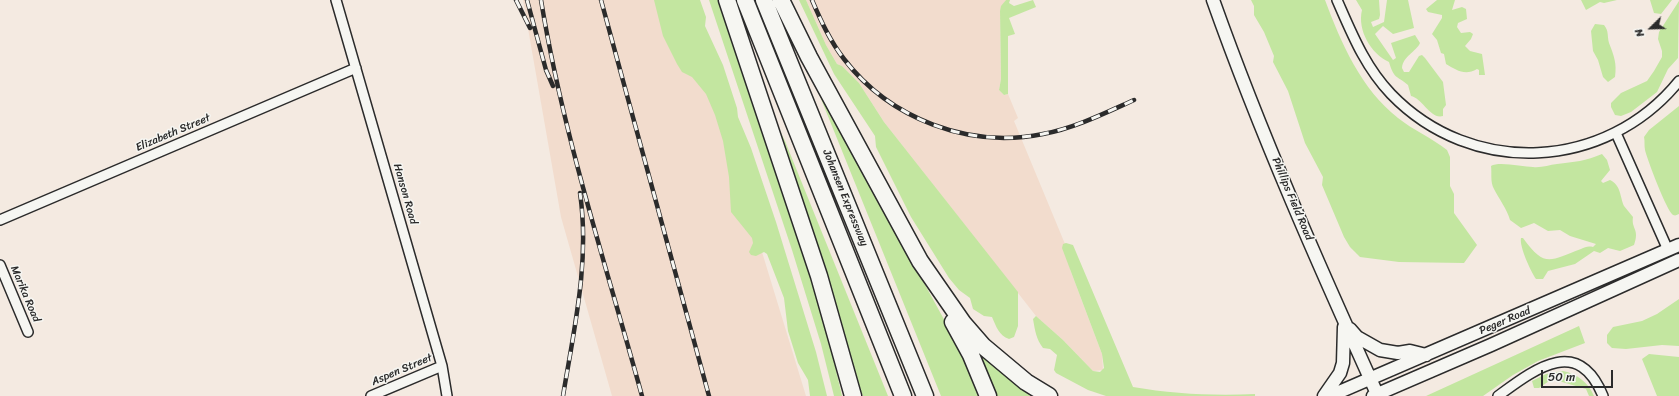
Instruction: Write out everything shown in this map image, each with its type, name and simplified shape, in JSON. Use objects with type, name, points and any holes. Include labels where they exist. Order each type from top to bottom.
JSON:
[{"type":"highway","points":[[727,0],[819,276],[853,396]]},
{"type":"highway","name":"Johansen Expressway","points":[[745,0],[903,396]]},
{"type":"highway","name":"Johansen Expressway","points":[[764,0],[925,396]]},
{"type":"highway","points":[[781,0],[808,57],[971,355],[988,396]]},
{"type":"highway","points":[[920,261],[963,323],[983,346],[1013,372],[1049,396]]},
{"type":"main road","name":"Phillips Field Road","points":[[1213,0],[1256,112],[1344,322],[1371,379],[1376,395]]},
{"type":"main road","name":"Peger Road","points":[[1330,396],[1679,245]]},
{"type":"main road","name":"Peger Road","points":[[1376,395],[1498,342],[1679,260]]},
{"type":"main road","points":[[1344,322],[1357,337],[1380,350],[1398,354],[1410,351],[1426,355]]},
{"type":"main road","points":[[1324,396],[1340,373],[1344,363],[1344,322]]},
{"type":"street","name":"Hanson Road","points":[[336,0],[442,366],[448,396]]},
{"type":"street","points":[[1337,0],[1362,55],[1380,82],[1410,112],[1448,135],[1487,149],[1524,154],[1569,150],[1586,146],[1616,133],[1650,111],[1679,81]]},
{"type":"street","name":"Elizabeth Street","points":[[0,220],[356,68]]},
{"type":"street","points":[[1616,133],[1668,250]]},
{"type":"street","name":"Marika Road","points":[[0,265],[28,332]]},
{"type":"street","points":[[1498,396],[1520,378],[1542,366],[1558,361],[1573,363],[1590,373],[1603,396]]},
{"type":"street","name":"Aspen Street","points":[[371,396],[442,366]]},
{"type":"shaded area","points":[[523,0],[685,0],[806,396],[612,396],[561,217]]},
{"type":"shaded area","points":[[806,0],[1006,0],[1000,11],[1001,79],[999,90],[1004,95],[1008,94],[1018,118],[1014,121],[1065,244],[1063,244],[1071,272],[1102,354],[1103,370],[1093,371],[1063,340],[1036,316],[884,122],[859,83],[842,66],[837,64],[826,45]]},
{"type":"green space","points":[[654,0],[700,0],[706,17],[705,26],[723,65],[737,108],[738,117],[751,148],[776,222],[816,352],[827,396],[810,396],[808,380],[798,363],[788,331],[784,298],[767,254],[764,252],[756,256],[751,255],[749,252],[753,243],[752,238],[731,212],[729,177],[723,141],[715,115],[706,94],[692,77],[682,72],[677,64],[663,36]]},
{"type":"green space","points":[[709,0],[719,0],[799,241],[827,332],[842,396],[834,396],[821,344],[792,250]]},
{"type":"green space","points":[[799,0],[806,0],[826,45],[837,64],[842,66],[859,83],[884,122],[1018,292],[1018,326],[1014,337],[1009,339],[1003,336],[998,330],[992,317],[984,316],[973,309],[970,298],[959,290],[949,278],[911,217],[876,147],[875,136],[834,74]]},
{"type":"green space","points":[[1006,0],[1010,0],[1009,3],[1014,6],[1033,0],[1036,7],[1009,18],[1015,34],[1008,36],[1008,94],[1004,95],[999,90],[1001,79],[1000,11],[1001,6]]},
{"type":"green space","points":[[1251,0],[1325,0],[1345,49],[1373,93],[1398,118],[1447,150],[1450,157],[1450,186],[1454,194],[1454,213],[1477,245],[1464,263],[1399,262],[1360,257],[1350,247],[1344,237],[1322,185],[1323,177],[1305,143],[1288,91],[1273,62],[1274,56],[1264,32],[1254,15],[1254,6]]},
{"type":"green space","points":[[1356,0],[1379,0],[1380,15],[1379,19],[1371,22],[1373,27],[1384,22],[1387,0],[1408,0],[1414,28],[1393,34],[1383,26],[1375,34],[1393,60],[1396,58],[1391,43],[1415,35],[1420,43],[1407,57],[1402,68],[1404,72],[1409,72],[1419,56],[1422,55],[1425,58],[1443,82],[1446,105],[1443,109],[1443,116],[1434,115],[1419,101],[1411,96],[1408,85],[1396,76],[1392,71],[1389,62],[1376,53],[1371,47],[1362,25],[1362,10]]},
{"type":"green space","points":[[1437,0],[1455,0],[1452,10],[1462,7],[1466,9],[1467,19],[1458,23],[1457,27],[1461,33],[1470,32],[1473,34],[1465,46],[1470,51],[1482,54],[1485,75],[1479,75],[1479,70],[1477,69],[1465,72],[1457,70],[1446,64],[1444,54],[1441,53],[1437,40],[1432,34],[1442,18],[1442,15],[1428,12],[1426,9]]},
{"type":"green space","points":[[1581,0],[1617,0],[1604,3],[1600,2],[1586,10]]},
{"type":"green space","points":[[1650,0],[1672,0],[1661,14],[1654,13]]},
{"type":"green space","points":[[1679,1],[1678,58],[1668,69],[1657,92],[1631,112],[1621,116],[1615,115],[1611,107],[1611,103],[1621,93],[1647,81],[1662,57],[1662,51],[1658,39],[1659,32]]},
{"type":"green space","points":[[1595,24],[1604,25],[1606,27],[1609,43],[1615,60],[1615,77],[1608,82],[1603,77],[1598,60],[1593,51],[1591,31]]},
{"type":"green space","points":[[761,83],[772,109],[770,111],[785,141],[888,396],[863,396],[849,361]]},
{"type":"green space","points":[[815,84],[952,334],[980,396],[941,396]]},
{"type":"green space","points":[[1679,106],[1679,214],[1673,215],[1666,205],[1653,174],[1645,150],[1644,137],[1649,130]]},
{"type":"green space","points":[[1602,154],[1607,160],[1610,170],[1601,181],[1603,183],[1610,180],[1614,182],[1618,188],[1624,206],[1633,217],[1633,224],[1636,232],[1636,240],[1634,245],[1620,251],[1608,248],[1600,253],[1594,251],[1575,264],[1548,271],[1543,279],[1536,279],[1524,253],[1521,238],[1523,238],[1530,248],[1537,254],[1548,259],[1562,257],[1585,247],[1593,247],[1596,244],[1570,236],[1560,230],[1548,231],[1534,223],[1521,228],[1510,220],[1493,186],[1491,166],[1505,164],[1539,167],[1580,161]]},
{"type":"green space","points":[[1066,243],[1073,245],[1133,387],[1178,393],[1209,395],[1255,394],[1255,396],[1106,396],[1088,390],[1056,373],[1054,370],[1057,355],[1050,349],[1043,348],[1039,341],[1033,319],[1036,316],[1063,340],[1093,371],[1100,372],[1104,368],[1102,354],[1062,248],[1063,244]]},
{"type":"green space","points":[[1679,299],[1679,346],[1662,345],[1626,349],[1612,348],[1607,343],[1607,335],[1613,327],[1642,321],[1657,314]]},
{"type":"green space","points":[[1579,326],[1585,343],[1538,361],[1513,375],[1483,396],[1426,396]]},
{"type":"green space","points":[[969,339],[1037,396],[993,396]]},
{"type":"green space","points":[[1649,354],[1679,357],[1679,396],[1657,396],[1642,359]]},
{"type":"green space","points":[[1563,371],[1582,379],[1592,391],[1594,396],[1589,396],[1586,389],[1552,379],[1539,388],[1534,388],[1532,381],[1546,374]]},
{"type":"railway","points":[[516,0],[530,28]]},
{"type":"railway","points":[[527,0],[546,70],[553,86]]},
{"type":"railway","points":[[541,0],[550,50],[573,150],[642,396]]},
{"type":"railway","points":[[601,0],[709,396]]},
{"type":"railway","points":[[812,0],[834,45],[844,59],[863,80],[884,98],[908,113],[933,125],[960,133],[987,137],[1015,138],[1043,134],[1067,128],[1090,120],[1134,100]]},
{"type":"railway","points":[[563,396],[576,320],[582,269],[583,218],[580,193]]}]
